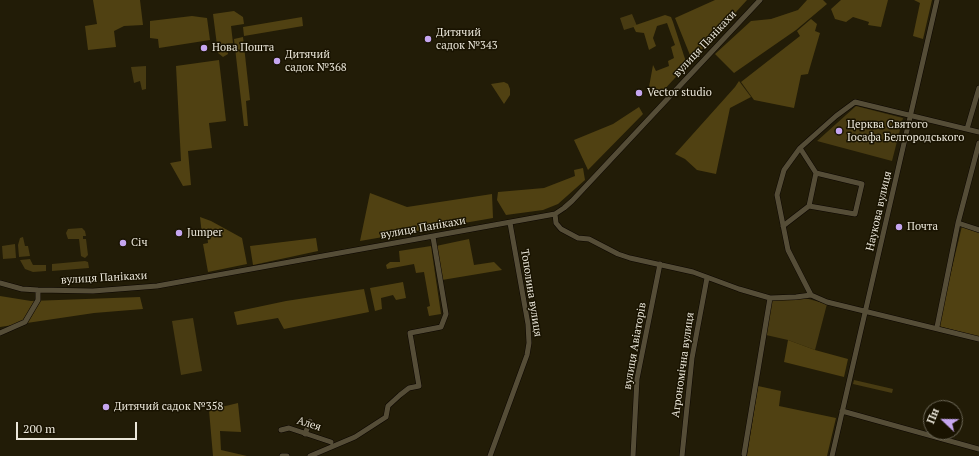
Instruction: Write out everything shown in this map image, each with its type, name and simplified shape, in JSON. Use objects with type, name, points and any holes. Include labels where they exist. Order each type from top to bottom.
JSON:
[{"type":"street","name":"вулиця Панікахи","points":[[0,283],[22,289],[38,290],[98,290],[157,286],[555,214],[572,201],[760,0]]},
{"type":"street","name":"Наукова вулиця","points":[[832,456],[937,0]]},
{"type":"street","points":[[967,129],[979,88]]},
{"type":"street","points":[[811,295],[788,250],[777,195],[784,170],[800,148],[836,116],[855,102],[979,132]]},
{"type":"street","points":[[937,327],[958,223],[979,144]]},
{"type":"street","points":[[783,226],[809,206],[816,173],[800,148]]},
{"type":"street","name":"Наукова вулиця","points":[[809,206],[855,214],[862,184],[816,173]]},
{"type":"street","points":[[555,214],[558,226],[576,237],[589,239],[618,254],[653,264],[660,264],[693,272],[707,278],[770,298],[811,295],[827,302],[866,310],[937,327],[949,332],[979,338]]},
{"type":"street","name":"Тополина вулиця","points":[[490,456],[527,355],[529,343],[527,318],[510,222]]},
{"type":"street","points":[[958,223],[979,230]]},
{"type":"street","points":[[310,456],[361,433],[386,417],[388,406],[409,388],[419,386],[410,333],[441,327],[446,314],[433,237]]},
{"type":"street","name":"вулиця Авіаторів","points":[[634,456],[637,379],[660,264]]},
{"type":"street","name":"Агрономічна вулиця","points":[[682,456],[692,358],[707,278]]},
{"type":"street","points":[[0,333],[25,322],[38,300],[38,290]]},
{"type":"street","points":[[744,454],[770,298]]},
{"type":"street","points":[[842,412],[979,449]]},
{"type":"street","points":[[306,434],[310,421]]},
{"type":"street","name":"Алея","points":[[281,430],[289,428],[331,442]]},
{"type":"street","points":[[282,456],[287,456]]},
{"type":"shaded area","points":[[93,0],[140,0],[143,25],[124,26],[114,31],[116,47],[88,50],[85,26],[97,24]]},
{"type":"shaded area","points":[[715,0],[747,0],[692,60],[675,18]]},
{"type":"shaded area","points":[[807,0],[823,0],[827,4],[796,30],[734,73],[715,54],[751,21],[771,19],[798,10]]},
{"type":"shaded area","points":[[841,0],[888,0],[881,27],[868,25],[869,22],[853,17],[846,22],[835,19],[831,9]]},
{"type":"shaded area","points":[[914,0],[932,0],[923,39],[913,36],[920,3]]},
{"type":"shaded area","points":[[234,11],[243,17],[244,24],[231,26],[233,43],[226,44],[228,54],[223,57],[218,53],[213,14]]},
{"type":"shaded area","points":[[632,14],[637,26],[624,30],[620,18]]},
{"type":"shaded area","points":[[665,15],[671,17],[687,65],[661,93],[657,94],[649,87],[653,65],[656,71],[669,66],[668,61],[674,58],[671,47],[675,45],[667,23],[657,26],[653,38],[656,46],[649,50],[644,33],[636,32],[633,26]]},
{"type":"shaded area","points":[[192,16],[207,18],[210,40],[159,48],[158,39],[150,38],[150,21]]},
{"type":"shaded area","points":[[302,17],[303,26],[244,36],[243,27]]},
{"type":"shaded area","points":[[811,19],[817,24],[815,31],[820,33],[808,74],[801,75],[794,108],[754,100],[741,82],[800,36],[797,31]]},
{"type":"shaded area","points":[[243,37],[250,100],[246,101],[248,126],[244,126],[234,39]]},
{"type":"shaded area","points":[[219,60],[226,121],[209,123],[212,148],[188,151],[191,185],[183,186],[170,163],[181,161],[176,66]]},
{"type":"shaded area","points":[[146,66],[146,89],[142,90],[140,81],[134,83],[131,67]]},
{"type":"shaded area","points":[[739,81],[751,97],[730,108],[716,174],[697,170],[685,159],[675,154]]},
{"type":"shaded area","points":[[504,82],[508,84],[510,95],[504,104],[491,84]]},
{"type":"shaded area","points":[[856,106],[903,118],[892,161],[817,141]]},
{"type":"shaded area","points":[[639,107],[643,114],[588,170],[574,140],[613,124]]},
{"type":"shaded area","points":[[583,168],[585,180],[558,204],[543,210],[506,215],[497,200],[498,192],[544,188],[575,176],[574,170]]},
{"type":"shaded area","points":[[370,193],[407,207],[492,194],[493,218],[360,241]]},
{"type":"shaded area","points":[[200,217],[211,221],[242,238],[247,264],[208,272],[203,244],[208,243],[207,234],[202,235]]},
{"type":"shaded area","points":[[962,226],[979,232],[979,337],[938,326]]},
{"type":"shaded area","points":[[82,228],[85,231],[86,236],[83,236],[83,239],[86,239],[88,255],[85,258],[81,256],[79,239],[68,239],[66,233],[68,229]]},
{"type":"shaded area","points":[[23,237],[25,246],[28,246],[30,256],[19,257],[18,245],[20,238]]},
{"type":"shaded area","points":[[316,238],[318,251],[253,265],[250,246]]},
{"type":"shaded area","points":[[469,239],[474,265],[494,262],[502,270],[442,280],[436,246]]},
{"type":"shaded area","points":[[15,244],[16,258],[3,259],[2,246]]},
{"type":"shaded area","points":[[431,246],[441,314],[429,316],[427,307],[430,306],[424,272],[416,273],[414,264],[387,269],[386,265],[390,262],[400,262],[399,251]]},
{"type":"shaded area","points":[[30,259],[33,265],[46,265],[46,271],[33,272],[25,269],[20,260]]},
{"type":"shaded area","points":[[88,262],[89,268],[52,271],[52,264]]},
{"type":"shaded area","points":[[403,282],[406,298],[396,300],[393,295],[381,298],[382,309],[375,311],[370,288]]},
{"type":"shaded area","points":[[364,289],[369,312],[284,329],[278,318],[237,325],[234,312],[286,301]]},
{"type":"shaded area","points":[[0,296],[31,301],[140,297],[143,309],[94,313],[0,327]]},
{"type":"shaded area","points":[[805,298],[827,304],[815,350],[788,340],[766,335],[771,299]]},
{"type":"shaded area","points":[[193,318],[202,371],[181,375],[172,321]]},
{"type":"shaded area","points":[[788,340],[815,350],[848,359],[844,377],[784,362]]},
{"type":"shaded area","points":[[854,380],[893,389],[892,393],[853,384]]},
{"type":"shaded area","points":[[758,386],[781,391],[779,406],[836,418],[827,456],[747,456]]},
{"type":"shaded area","points":[[238,403],[241,432],[220,431],[221,450],[247,456],[213,456],[209,410]]},
{"type":"place","name":"Дитячий садок №343","points":[[428,39]]},
{"type":"place","name":"Нова Пошта","points":[[204,48]]},
{"type":"place","name":"Дитячий садок №368","points":[[277,61]]},
{"type":"place","name":"Vector studio","points":[[639,93]]},
{"type":"place","name":"Церква Святого Іосафа Белгородського","points":[[839,131]]},
{"type":"place","name":"Почта","points":[[899,227]]},
{"type":"place","name":"Jumper","points":[[179,233]]},
{"type":"place","name":"Січ","points":[[123,243]]},
{"type":"place","name":"Дитячий садок №358","points":[[106,407]]}]
